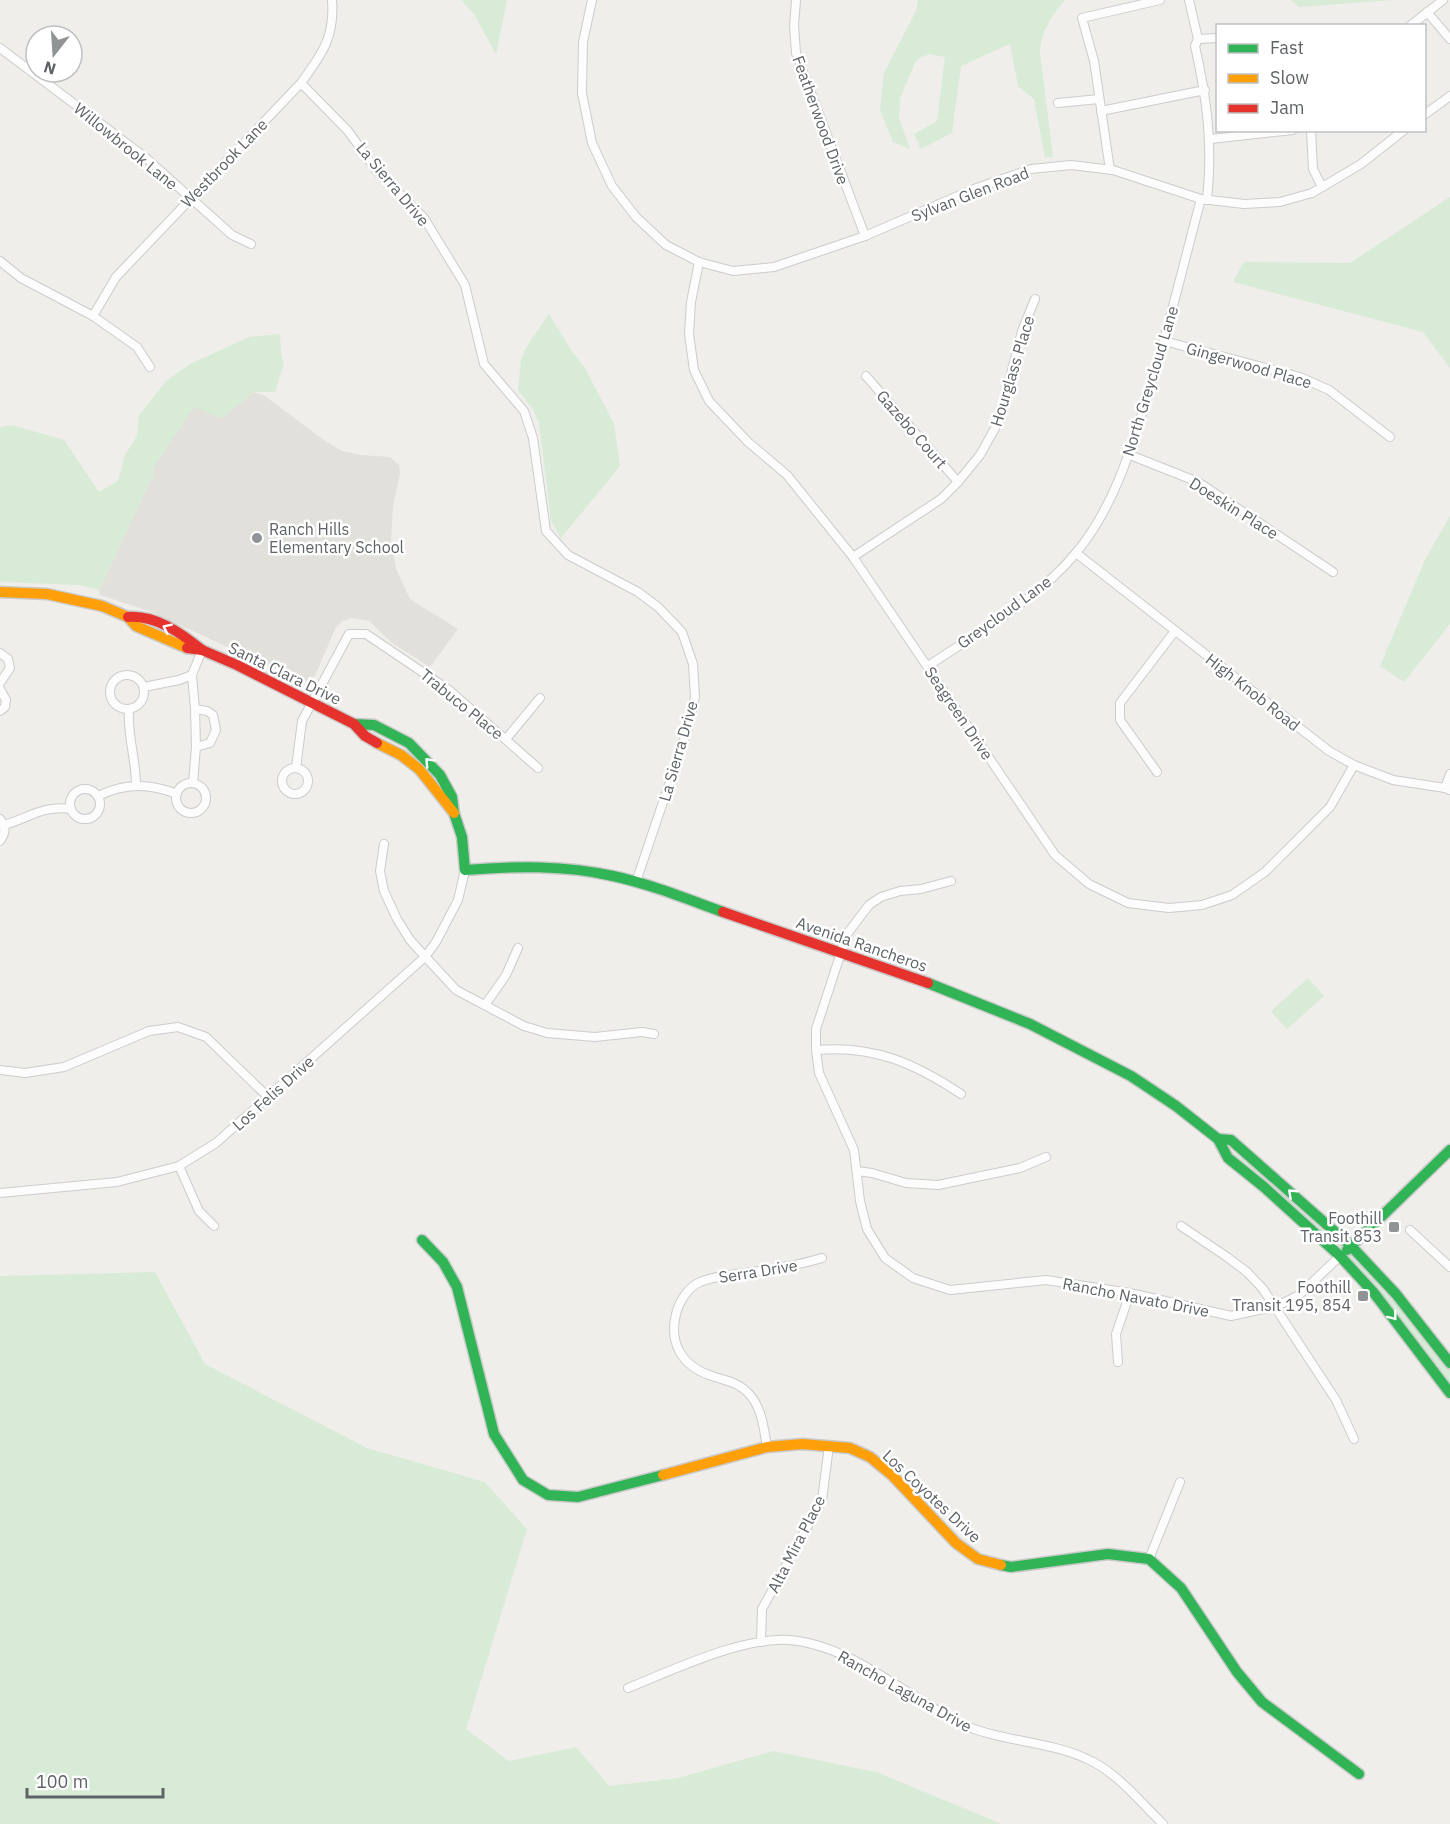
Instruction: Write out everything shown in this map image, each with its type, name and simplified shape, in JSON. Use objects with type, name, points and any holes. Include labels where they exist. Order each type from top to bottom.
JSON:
[{"type":"main road","name":"Santa Clara Drive","points":[[0,591],[47,594],[102,606],[128,617],[136,626],[183,647],[202,650],[237,665],[354,724],[366,736],[386,745],[419,768],[442,802],[454,813],[462,837],[465,870]]},
{"type":"main road","name":"Avenida Rancheros","points":[[465,870],[501,867],[565,868],[606,873],[636,882],[958,994],[1030,1024],[1131,1076],[1176,1106],[1218,1139],[1228,1158],[1340,1256],[1374,1293],[1450,1393]]},
{"type":"main road","name":"Avenida Rancheros","points":[[1218,1139],[1231,1140],[1351,1245],[1396,1294],[1450,1363]]},
{"type":"main road","points":[[1340,1256],[1450,1150]]},
{"type":"main road","name":"Los Coyotes Drive","points":[[422,1240],[443,1262],[457,1287],[494,1434],[523,1480],[548,1495],[578,1497],[767,1447],[802,1444],[850,1448],[870,1457],[893,1476],[957,1543],[978,1559],[1011,1567],[1108,1554],[1149,1559]]},
{"type":"main road","points":[[1149,1559],[1181,1588],[1237,1672],[1262,1702],[1359,1774]]},
{"type":"street","name":"Westbrook Lane","points":[[93,316],[116,278],[301,83],[324,50],[331,34],[332,0]]},
{"type":"street","name":"Sylvan Glen Road","points":[[592,0],[583,42],[582,93],[592,143],[612,186],[636,217],[666,245],[699,262],[733,270],[774,267],[865,236],[974,189],[1031,169],[1071,165],[1110,170],[1204,200],[1244,204],[1280,202],[1312,193],[1361,164],[1401,132]]},
{"type":"street","name":"Featherwood Drive","points":[[796,0],[794,26],[796,53],[865,236]]},
{"type":"street","points":[[1110,170],[1094,61],[1082,18],[1160,0]]},
{"type":"street","name":"North Greycloud Lane","points":[[1076,553],[1101,516],[1130,454],[1204,200],[1211,139],[1205,90],[1196,46],[1198,39],[1189,0]]},
{"type":"street","points":[[1412,24],[1443,0]]},
{"type":"street","points":[[1427,12],[1450,39]]},
{"type":"street","points":[[1198,39],[1216,38]]},
{"type":"street","name":"Willowbrook Lane","points":[[0,48],[146,158],[189,199],[232,235],[250,244]]},
{"type":"street","name":"La Sierra Drive","points":[[301,83],[348,131],[377,171],[424,218],[465,285],[484,364],[524,411],[533,438],[546,531],[568,555],[638,592],[658,607],[682,632],[693,664],[695,697],[688,725],[636,882]]},
{"type":"street","points":[[1101,111],[1205,90]]},
{"type":"street","points":[[1426,114],[1450,96]]},
{"type":"street","points":[[1058,103],[1100,99]]},
{"type":"street","points":[[1211,139],[1275,132]]},
{"type":"street","points":[[1311,132],[1313,170],[1322,187]]},
{"type":"street","points":[[0,261],[21,278],[93,316],[137,348],[150,368]]},
{"type":"street","name":"Seagreen Drive","points":[[699,262],[691,302],[689,334],[694,369],[709,401],[748,442],[787,475],[853,557],[1055,855],[1089,884],[1128,903],[1169,908],[1202,905],[1232,895],[1264,872],[1330,807],[1354,765]]},
{"type":"street","name":"Hourglass Place","points":[[853,557],[941,499],[980,455],[999,421],[1022,331],[1035,300]]},
{"type":"street","name":"Gingerwood Place","points":[[1164,341],[1300,377],[1329,390],[1390,437]]},
{"type":"street","name":"Gazebo Court","points":[[866,376],[958,482]]},
{"type":"street","name":"Doeskin Place","points":[[1130,454],[1198,482],[1333,572]]},
{"type":"street","name":"High Knob Road","points":[[1076,553],[1329,751],[1354,765],[1393,780],[1447,789]]},
{"type":"street","name":"Greycloud Lane","points":[[928,666],[1042,588],[1076,553]]},
{"type":"street","points":[[1157,772],[1120,720],[1120,703],[1175,631]]},
{"type":"street","name":"Trabuco Place","points":[[311,702],[349,634],[366,634],[449,690],[538,768]]},
{"type":"street","points":[[193,783],[196,747],[192,675],[202,650]]},
{"type":"street","points":[[0,653],[8,659],[10,668],[0,683]]},
{"type":"street","points":[[124,674],[130,675],[144,687],[141,702],[129,709],[118,706],[113,701],[110,688],[113,682],[124,674]]},
{"type":"street","points":[[144,687],[192,675]]},
{"type":"street","points":[[0,689],[6,699],[5,707],[0,711]]},
{"type":"street","points":[[506,739],[540,698]]},
{"type":"street","points":[[296,768],[302,721],[311,702]]},
{"type":"street","points":[[129,709],[128,724],[135,757],[136,785]]},
{"type":"street","points":[[195,709],[207,711],[213,715],[216,730],[210,742],[196,747]]},
{"type":"street","points":[[1447,789],[1450,774]]},
{"type":"street","points":[[193,783],[203,789],[205,796],[203,807],[198,811],[185,812],[176,802],[177,794],[181,788],[193,783]]},
{"type":"street","points":[[98,796],[114,789],[136,785],[177,794]]},
{"type":"street","points":[[78,790],[92,791],[98,796],[99,811],[92,819],[79,818],[71,809],[70,802],[78,790]]},
{"type":"street","points":[[0,841],[5,831],[2,822],[17,821],[40,810],[61,807],[71,809]]},
{"type":"street","points":[[384,844],[380,871],[384,891],[397,919],[410,940],[456,990],[524,1026],[547,1033],[595,1037],[642,1032],[654,1034]]},
{"type":"street","name":"Los Felis Drive","points":[[0,1192],[117,1182],[179,1166],[216,1143],[425,957],[436,942],[458,900],[465,870]]},
{"type":"street","name":"Rancho Navato Drive","points":[[951,881],[921,889],[900,891],[881,897],[869,905],[847,934],[816,1029],[819,1073],[854,1150],[860,1201],[867,1229],[885,1258],[913,1278],[950,1290],[1046,1280],[1130,1293],[1231,1316],[1277,1306],[1299,1295],[1340,1256]]},
{"type":"street","points":[[485,1005],[506,975],[518,948]]},
{"type":"street","points":[[0,1070],[25,1073],[64,1066],[148,1030],[178,1027],[206,1037],[268,1097]]},
{"type":"street","points":[[816,1050],[857,1049],[889,1056],[920,1069],[961,1094]]},
{"type":"street","points":[[857,1171],[906,1183],[938,1185],[1020,1168],[1046,1158]]},
{"type":"street","points":[[179,1166],[199,1211],[214,1226]]},
{"type":"street","points":[[1181,1226],[1247,1272],[1277,1306],[1336,1400],[1354,1439]]},
{"type":"street","points":[[1410,1230],[1450,1267]]},
{"type":"street","name":"Serra Drive","points":[[767,1447],[762,1418],[750,1395],[735,1382],[708,1375],[689,1364],[677,1349],[673,1327],[679,1302],[698,1282],[722,1276],[799,1265],[822,1258]]},
{"type":"street","points":[[1118,1362],[1116,1334],[1130,1293]]},
{"type":"street","name":"Alta Mira Place","points":[[761,1641],[762,1609],[822,1500],[829,1446]]},
{"type":"street","points":[[1149,1559],[1180,1482]]},
{"type":"street","name":"Rancho Laguna Drive","points":[[628,1688],[710,1655],[761,1641],[788,1640],[815,1644],[848,1657],[962,1724],[991,1735],[1062,1750],[1088,1759],[1117,1779],[1163,1824]]},
{"type":"shaded area","name":"Ranch Hills Elementary School","points":[[253,392],[265,396],[342,451],[390,457],[399,465],[400,474],[393,506],[391,542],[396,569],[410,599],[458,629],[430,667],[392,643],[369,621],[351,618],[341,622],[335,629],[315,676],[303,682],[152,612],[100,595],[99,590],[152,477],[155,465],[194,406],[222,418]]},
{"type":"green space","points":[[461,0],[507,0],[496,54],[474,14]]},
{"type":"green space","points":[[918,0],[1065,0],[1048,25],[1042,38],[1040,53],[1053,157],[1045,157],[1034,99],[1018,86],[1010,44],[961,66],[952,133],[921,149],[914,134],[937,121],[945,57],[929,54],[916,60],[900,98],[899,118],[910,149],[893,142],[880,110],[884,73],[916,11]]},
{"type":"green space","points":[[1291,0],[1393,0],[1299,7]]},
{"type":"green space","points":[[1450,197],[1450,368],[1423,332],[1233,282],[1244,262],[1350,263]]},
{"type":"green space","points":[[549,314],[585,368],[614,424],[620,466],[561,538],[551,521],[539,422],[532,408],[518,390],[521,360],[527,346]]},
{"type":"green space","points":[[280,334],[281,355],[284,363],[275,392],[253,392],[222,418],[194,407],[155,465],[152,477],[99,590],[79,585],[0,582],[0,427],[12,425],[64,440],[99,492],[118,481],[125,455],[137,436],[139,415],[166,381],[190,364],[249,337]]},
{"type":"green space","points":[[1450,516],[1450,624],[1404,682],[1380,666],[1425,560]]},
{"type":"green space","points":[[1308,978],[1324,996],[1287,1029],[1271,1011]]},
{"type":"green space","points":[[1226,1148],[1261,1171],[1349,1246],[1340,1253]]},
{"type":"green space","points":[[1351,1250],[1396,1299],[1450,1367],[1450,1391],[1343,1256]]},
{"type":"green space","points":[[155,1272],[205,1364],[367,1448],[485,1482],[527,1529],[466,1729],[509,1761],[576,1747],[609,1786],[678,1778],[773,1751],[876,1772],[1002,1824],[0,1824],[0,1276]]},
{"type":"traffic: fast","points":[[354,724],[374,725],[409,743],[440,775],[452,797],[454,813],[462,837],[465,870],[539,867],[595,872],[641,883],[723,912]]},
{"type":"traffic: fast","points":[[928,983],[1030,1024],[1131,1076],[1176,1106],[1218,1139],[1228,1158],[1264,1187],[1340,1256],[1374,1293],[1450,1393]]},
{"type":"traffic: fast","points":[[1218,1139],[1231,1140],[1351,1246],[1396,1294],[1450,1363]]},
{"type":"traffic: fast","points":[[1347,1250],[1450,1150]]},
{"type":"traffic: fast","points":[[422,1240],[443,1262],[457,1287],[494,1434],[523,1480],[548,1495],[578,1497],[663,1475]]},
{"type":"traffic: fast","points":[[1001,1565],[1011,1567],[1108,1554],[1149,1559],[1181,1588],[1237,1672],[1262,1702],[1359,1774]]},
{"type":"traffic: slow","points":[[0,592],[47,594],[102,606],[128,617],[136,626],[187,648]]},
{"type":"traffic: slow","points":[[377,743],[401,755],[419,769],[454,813]]},
{"type":"traffic: slow","points":[[663,1475],[767,1447],[802,1444],[850,1448],[870,1457],[893,1476],[956,1543],[978,1559],[1001,1565]]},
{"type":"traffic: jam","points":[[128,617],[148,619],[168,626],[202,650]]},
{"type":"traffic: jam","points":[[187,648],[202,650],[237,665],[354,724],[365,736],[377,743]]},
{"type":"traffic: jam","points":[[723,912],[928,983]]},
{"type":"place","name":"Ranch Hills Elementary School","points":[[257,538]]},
{"type":"place","name":"Foothill Transit 853","points":[[1394,1227]]},
{"type":"place","name":"Foothill Transit 195, 854","points":[[1363,1296]]}]
